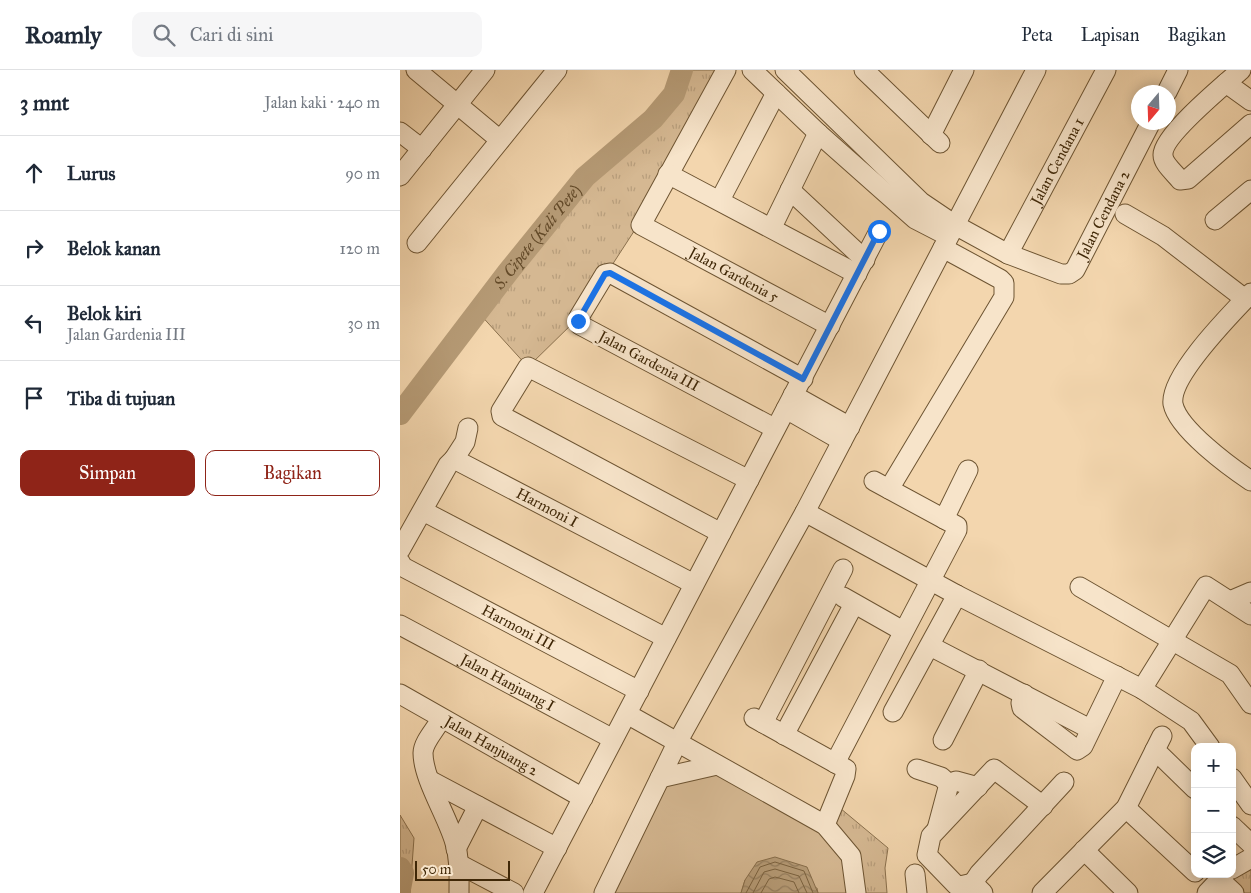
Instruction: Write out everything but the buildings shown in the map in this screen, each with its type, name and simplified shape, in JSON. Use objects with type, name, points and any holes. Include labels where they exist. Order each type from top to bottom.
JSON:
[{"type":"street","points":[[416,70],[500,140]]},
{"type":"street","points":[[400,176],[486,70]]},
{"type":"street","points":[[417,243],[557,70]]},
{"type":"street","points":[[726,70],[668,174],[772,227],[861,267]]},
{"type":"street","points":[[752,70],[818,133],[915,219],[949,236]]},
{"type":"street","points":[[785,70],[921,202],[949,236],[1004,283],[1004,296],[881,485],[957,526],[957,530],[929,580],[836,763]]},
{"type":"street","points":[[864,70],[936,139],[964,70]]},
{"type":"street","points":[[604,893],[677,744],[805,512],[1035,70]]},
{"type":"street","name":"Jalan Cendana 1","points":[[1008,254],[1106,70]]},
{"type":"street","points":[[1170,85],[1178,70]]},
{"type":"street","points":[[1241,70],[1189,115],[1163,150],[1164,161],[1180,180],[1188,179],[1251,124]]},
{"type":"street","points":[[1226,83],[1251,101]]},
{"type":"street","points":[[720,200],[776,93]]},
{"type":"street","name":"Jalan Cendana 2","points":[[949,236],[1008,254],[1061,274],[1069,274],[1074,270],[1147,130]]},
{"type":"street","points":[[400,132],[422,149]]},
{"type":"street","points":[[772,227],[818,133]]},
{"type":"street","name":"Jalan Gardenia 5","points":[[668,174],[640,222],[651,231],[830,326]]},
{"type":"street","points":[[790,190],[861,267]]},
{"type":"street","points":[[1215,220],[1251,190]]},
{"type":"street","points":[[1125,214],[1170,241],[1248,296],[1227,317],[1189,365],[1174,393],[1174,404],[1183,424],[1234,469],[1251,481]]},
{"type":"street","points":[[533,893],[749,480],[774,428],[803,379],[879,231]]},
{"type":"street","name":"Jalan Gardenia III","points":[[774,428],[580,325],[579,317],[605,274],[610,273],[803,379]]},
{"type":"street","points":[[721,533],[502,416],[501,411],[528,367],[749,480]]},
{"type":"street","points":[[790,402],[846,434]]},
{"type":"street","points":[[400,550],[448,465],[465,442],[468,428]]},
{"type":"street","name":"Harmoni I","points":[[454,459],[694,584]]},
{"type":"street","points":[[944,519],[968,470]]},
{"type":"street","points":[[423,511],[666,638]]},
{"type":"street","points":[[805,512],[957,595],[1142,689],[1192,721],[1207,743]]},
{"type":"street","name":"Harmoni III","points":[[400,562],[404,567],[639,691]]},
{"type":"street","points":[[825,825],[846,769],[758,720],[843,569]]},
{"type":"street","points":[[1142,689],[1206,586],[1251,615]]},
{"type":"street","points":[[1080,587],[1230,674],[1251,704]]},
{"type":"street","points":[[832,591],[903,631]]},
{"type":"street","points":[[1230,601],[1251,592]]},
{"type":"street","points":[[893,712],[957,595]]},
{"type":"street","points":[[784,735],[854,604]]},
{"type":"street","name":"Jalan Hanjuang I","points":[[402,626],[612,739]]},
{"type":"street","points":[[930,646],[1090,729],[1118,676]]},
{"type":"street","points":[[943,740],[979,670]]},
{"type":"street","name":"Jalan Hanjuang 2","points":[[400,694],[441,720],[583,798]]},
{"type":"street","points":[[625,716],[825,825],[851,856],[856,893]]},
{"type":"street","points":[[441,720],[423,751],[431,782],[458,856],[459,893]]},
{"type":"street","points":[[1044,892],[1126,808],[1158,743],[1194,788]]},
{"type":"street","points":[[660,778],[717,765]]},
{"type":"street","points":[[917,769],[941,777],[949,784]]},
{"type":"street","points":[[1043,806],[997,770],[991,771],[931,836],[927,855],[956,885],[978,888],[979,874],[1043,806],[1064,782]]},
{"type":"street","points":[[949,784],[956,781],[978,787]]},
{"type":"street","points":[[431,782],[557,848]]},
{"type":"street","points":[[937,830],[949,784]]},
{"type":"street","points":[[1236,784],[1251,805]]},
{"type":"street","points":[[458,856],[478,806]]},
{"type":"street","points":[[1126,808],[1191,868]]},
{"type":"street","points":[[1236,830],[1251,844]]},
{"type":"street","points":[[1084,850],[1128,893]]},
{"type":"street","points":[[458,856],[514,893]]},
{"type":"street","points":[[1234,893],[1219,881],[1251,858]]},
{"type":"street","points":[[915,874],[916,893]]},
{"type":"green space","points":[[682,70],[726,70],[640,222],[576,320],[528,367],[478,312],[585,177],[644,127],[674,94]]},
{"type":"green space","points":[[717,765],[825,825],[851,856],[856,893],[818,893],[817,888],[745,880],[741,893],[604,893],[660,778]]},
{"type":"green space","points":[[834,803],[888,848],[885,868],[887,893],[856,893],[825,825]]},
{"type":"green space","points":[[400,815],[414,838],[410,893],[400,893]]},
{"type":"green space","points":[[1251,858],[1251,893],[1234,893],[1227,878],[1236,878],[1236,867]]},
{"type":"water","points":[[775,857],[807,867],[818,893],[741,893],[745,880],[757,862]]},
{"type":"waterway","name":"S. Cipete (Kali Pete)","points":[[400,414],[508,272],[585,177],[653,119],[674,94],[682,70]]},
{"type":"waterway","name":"S. Cipete (Kali Pete)","points":[[400,868],[403,873],[400,889]]},
{"type":"route","points":[[578,321],[605,274],[610,273],[803,379],[879,231]]}]
